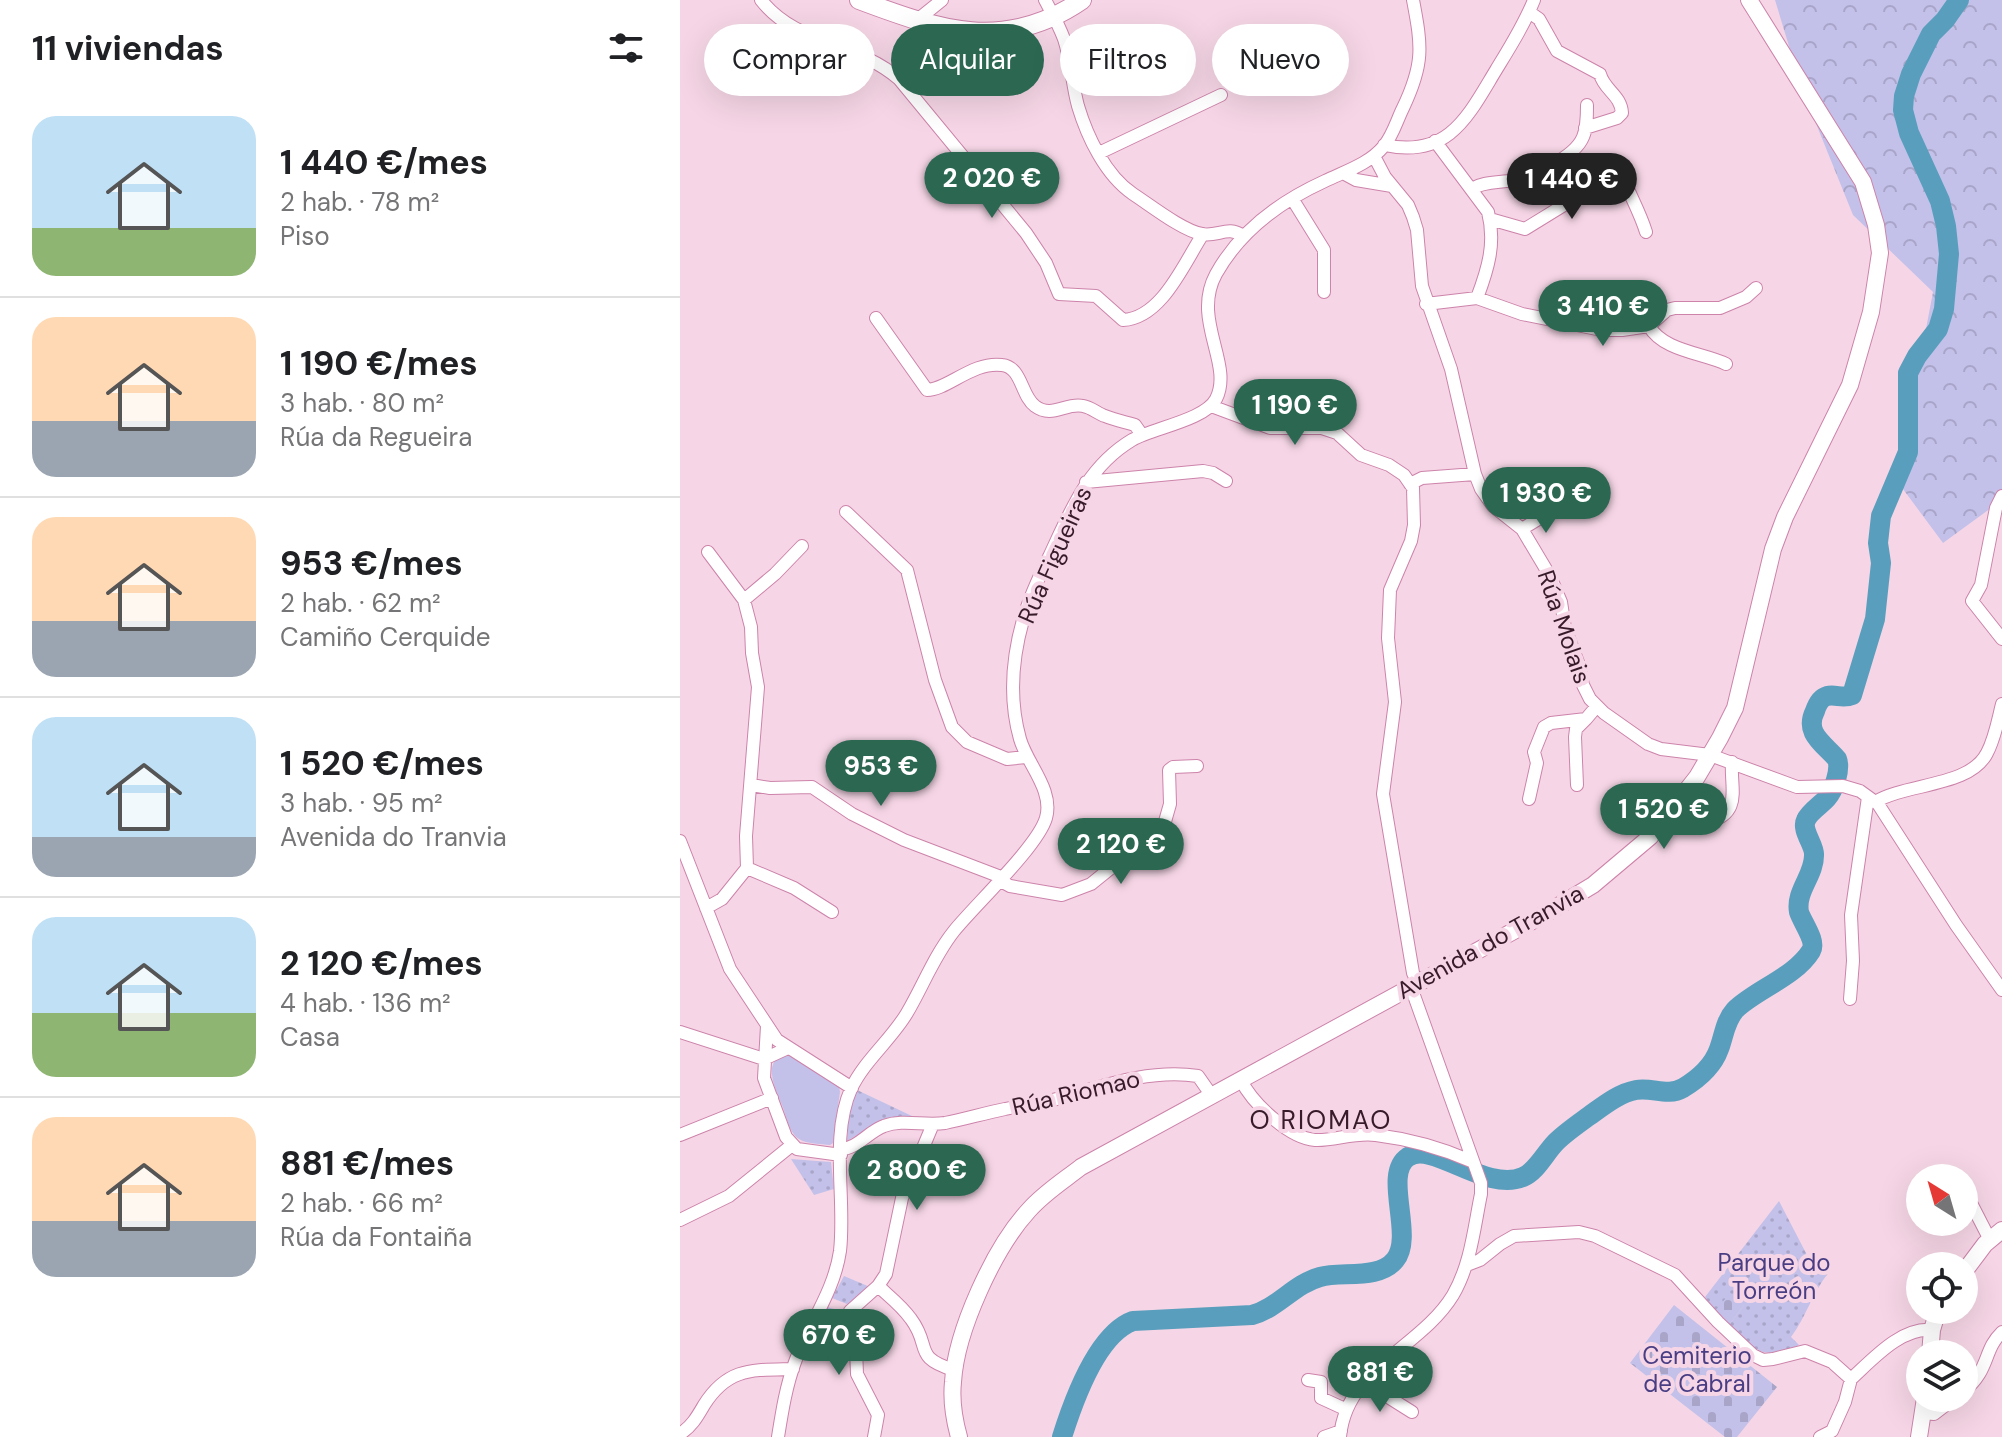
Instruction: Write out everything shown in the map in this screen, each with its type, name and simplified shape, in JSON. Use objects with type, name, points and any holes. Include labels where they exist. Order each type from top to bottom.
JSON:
[{"type":"main road","points":[[859,0],[944,29],[980,33],[1033,26],[1082,0]]},
{"type":"main road","name":"Avenida do Tranvia","points":[[959,1437],[952,1398],[959,1349],[982,1286],[1012,1232],[1030,1210],[1081,1167],[1545,914],[1616,867],[1650,837],[1673,810],[1710,755],[1735,708],[1773,549],[1785,517],[1850,385],[1871,312],[1880,253],[1876,225],[1863,182],[1749,0]]},
{"type":"main road","points":[[1978,1256],[1996,1235]]},
{"type":"main road","points":[[1931,1340],[1934,1324]]},
{"type":"main road","points":[[1919,1437],[1923,1412]]},
{"type":"street","points":[[761,0],[781,22],[794,30],[868,57],[899,79],[1026,233],[1040,252],[1059,294],[1096,296],[1123,320],[1131,319],[1160,301],[1203,234]]},
{"type":"street","points":[[916,21],[942,0]]},
{"type":"street","points":[[1045,0],[1065,41],[1078,106],[1099,153],[1116,178],[1129,191],[1187,228],[1203,234],[1232,230],[1243,236]]},
{"type":"street","points":[[1324,1437],[1340,1434],[1345,1409],[1369,1376],[1439,1314],[1452,1295],[1467,1265],[1481,1194],[1414,985],[1383,794],[1395,702],[1387,612],[1390,590],[1411,541],[1413,488],[1404,475],[1389,465],[1361,455],[1337,433],[1322,428],[1270,428],[1211,406],[1217,398],[1220,381],[1206,303],[1217,273],[1243,236],[1293,200],[1374,156],[1384,145],[1416,80],[1420,65],[1413,0]]},
{"type":"street","points":[[1384,145],[1405,149],[1435,141],[1455,131],[1470,116],[1532,6]]},
{"type":"street","points":[[1532,6],[1553,48],[1600,74],[1602,83],[1622,105],[1622,113],[1617,118],[1585,128]]},
{"type":"street","points":[[1099,153],[1219,96]]},
{"type":"street","points":[[1471,189],[1479,184],[1525,178],[1543,171],[1572,151],[1583,139],[1587,105]]},
{"type":"street","points":[[1435,141],[1490,219],[1490,265],[1477,298]]},
{"type":"street","name":"Rúa Molais","points":[[1374,156],[1408,205],[1417,230],[1426,304],[1451,369],[1481,489],[1493,506],[1522,529],[1550,576],[1561,602],[1565,628],[1583,685],[1597,706],[1648,744],[1661,749],[1710,755],[1797,787],[1843,786],[1860,791],[1871,800]]},
{"type":"street","points":[[1490,219],[1525,229],[1577,197],[1601,168],[1613,163],[1619,166],[1626,191],[1646,232]]},
{"type":"street","points":[[1343,173],[1356,180],[1392,186]]},
{"type":"street","points":[[1293,200],[1324,250],[1324,292]]},
{"type":"street","points":[[1426,304],[1477,298],[1522,314],[1602,330],[1649,326],[1667,310],[1720,308],[1746,297],[1756,288]]},
{"type":"street","points":[[876,318],[927,390],[971,370],[1003,365],[1011,368],[1034,405],[1044,411],[1055,412],[1082,405],[1135,425],[1142,435]]},
{"type":"street","points":[[1649,326],[1653,334],[1687,352],[1726,364]]},
{"type":"street","name":"Rúa Figueiras","points":[[778,1437],[793,1369],[835,1276],[840,1248],[843,1114],[852,1088],[907,1013],[944,943],[1032,842],[1046,819],[1046,795],[1026,757],[1013,708],[1014,663],[1032,594],[1086,482],[1114,453],[1142,435],[1211,406]]},
{"type":"street","points":[[1086,482],[1203,471],[1226,481]]},
{"type":"street","points":[[1410,484],[1422,478],[1475,474]]},
{"type":"street","points":[[1522,529],[1586,490],[1596,497]]},
{"type":"street","points":[[2002,496],[1996,508],[1981,585],[1972,601],[2002,639]]},
{"type":"street","points":[[846,512],[907,570],[935,680],[952,727],[967,742],[1007,759],[1026,757]]},
{"type":"street","points":[[744,600],[802,546]]},
{"type":"street","points":[[706,908],[722,899],[747,868],[746,836],[758,687],[751,627],[744,600],[708,552]]},
{"type":"street","points":[[1871,800],[1938,783],[1982,762],[1990,747],[2002,704]]},
{"type":"street","points":[[1577,785],[1576,729],[1597,706]]},
{"type":"street","points":[[1529,799],[1537,763],[1534,752],[1544,727],[1551,723],[1586,719]]},
{"type":"street","points":[[1708,822],[1721,817],[1732,801],[1732,762]]},
{"type":"street","points":[[751,785],[812,787],[852,814],[904,840],[1000,878],[1010,886],[1062,895],[1091,884],[1164,825],[1170,804],[1169,770],[1173,767],[1197,766]]},
{"type":"street","points":[[1871,800],[2002,990]]},
{"type":"street","points":[[1850,999],[1853,961],[1851,915],[1871,800]]},
{"type":"street","points":[[680,841],[730,969],[767,1026],[777,1040],[852,1088]]},
{"type":"street","points":[[747,868],[794,888],[832,912]]},
{"type":"street","points":[[767,1026],[764,1078],[786,1137],[797,1149],[841,1152]]},
{"type":"street","points":[[680,1032],[764,1059],[788,1048]]},
{"type":"street","name":"Rúa Riomao","points":[[841,1152],[884,1126],[903,1122],[933,1124],[1040,1104],[1143,1076],[1198,1076],[1212,1096]]},
{"type":"street","points":[[1241,1080],[1260,1108],[1306,1137],[1316,1140],[1378,1135],[1429,1145],[1476,1172]]},
{"type":"street","points":[[680,1135],[772,1098]]},
{"type":"street","points":[[850,1311],[878,1286],[886,1274],[902,1198],[933,1124]]},
{"type":"street","points":[[680,1220],[729,1196],[792,1145]]},
{"type":"street","points":[[1978,1212],[1996,1235]]},
{"type":"street","points":[[1467,1265],[1480,1260],[1514,1236],[1579,1232],[1595,1236],[1675,1275],[1753,1355],[1763,1360],[1805,1351],[1832,1362],[1851,1379]]},
{"type":"street","points":[[878,1286],[913,1321],[928,1359],[954,1370]]},
{"type":"street","points":[[825,1301],[850,1311]]},
{"type":"street","points":[[850,1311],[857,1374],[878,1415],[874,1437]]},
{"type":"street","points":[[1820,1437],[1832,1431],[1851,1379],[1883,1350],[1909,1334],[1918,1329],[1932,1330]]},
{"type":"street","points":[[1978,1377],[2002,1332]]},
{"type":"street","points":[[680,1434],[696,1420],[710,1397],[733,1375],[746,1370],[793,1369]]},
{"type":"street","points":[[1308,1380],[1321,1382],[1321,1398],[1345,1409]]},
{"type":"street","points":[[1362,1385],[1412,1412]]},
{"type":"green space","points":[[1775,0],[2002,0],[2002,500],[1943,543],[1897,481],[1933,292],[1853,215],[1802,89]]},
{"type":"green space","points":[[789,1054],[839,1086],[833,1143],[830,1145],[802,1141],[790,1128],[772,1075],[775,1061]]},
{"type":"green space","points":[[857,1090],[912,1116],[886,1118],[847,1141],[849,1111]]},
{"type":"green space","points":[[791,1159],[831,1162],[834,1189],[814,1195]]},
{"type":"green space","name":"Parque do Torreón","points":[[1779,1201],[1807,1255],[1812,1252],[1831,1270],[1791,1337],[1799,1345],[1767,1353],[1753,1347],[1729,1325],[1744,1305],[1715,1311],[1705,1297]]},
{"type":"green space","points":[[844,1276],[870,1287],[847,1304],[832,1298]]},
{"type":"green space","points":[[1730,1293],[1745,1304],[1729,1325],[1715,1311]]},
{"type":"green space","name":"Cemiterio de Cabral","points":[[1674,1305],[1777,1387],[1737,1437],[1725,1437],[1630,1363]]},
{"type":"green space","points":[[827,1307],[844,1312],[844,1325],[810,1349]]},
{"type":"waterway","points":[[1062,1437],[1088,1371],[1108,1340],[1120,1328],[1133,1321],[1252,1315],[1311,1280],[1329,1275],[1370,1273],[1388,1266],[1400,1249],[1398,1177],[1401,1165],[1408,1157],[1431,1155],[1493,1178],[1508,1180],[1523,1177],[1533,1171],[1563,1135],[1617,1097],[1636,1090],[1677,1091],[1694,1080],[1716,1055],[1735,1010],[1785,976],[1811,951],[1812,942],[1799,912],[1800,897],[1813,862],[1813,850],[1805,824],[1810,814],[1830,794],[1838,768],[1837,759],[1813,732],[1812,719],[1818,704],[1825,697],[1852,695],[1875,619],[1881,563],[1878,543],[1881,516],[1908,452],[1908,373],[1938,329],[1944,309],[1949,254],[1946,226],[1940,201],[1909,133],[1903,110],[1904,96],[1931,34],[1959,0]]},
{"type":"district","name":"O RIOMAO","points":[[1321,1120]]}]
